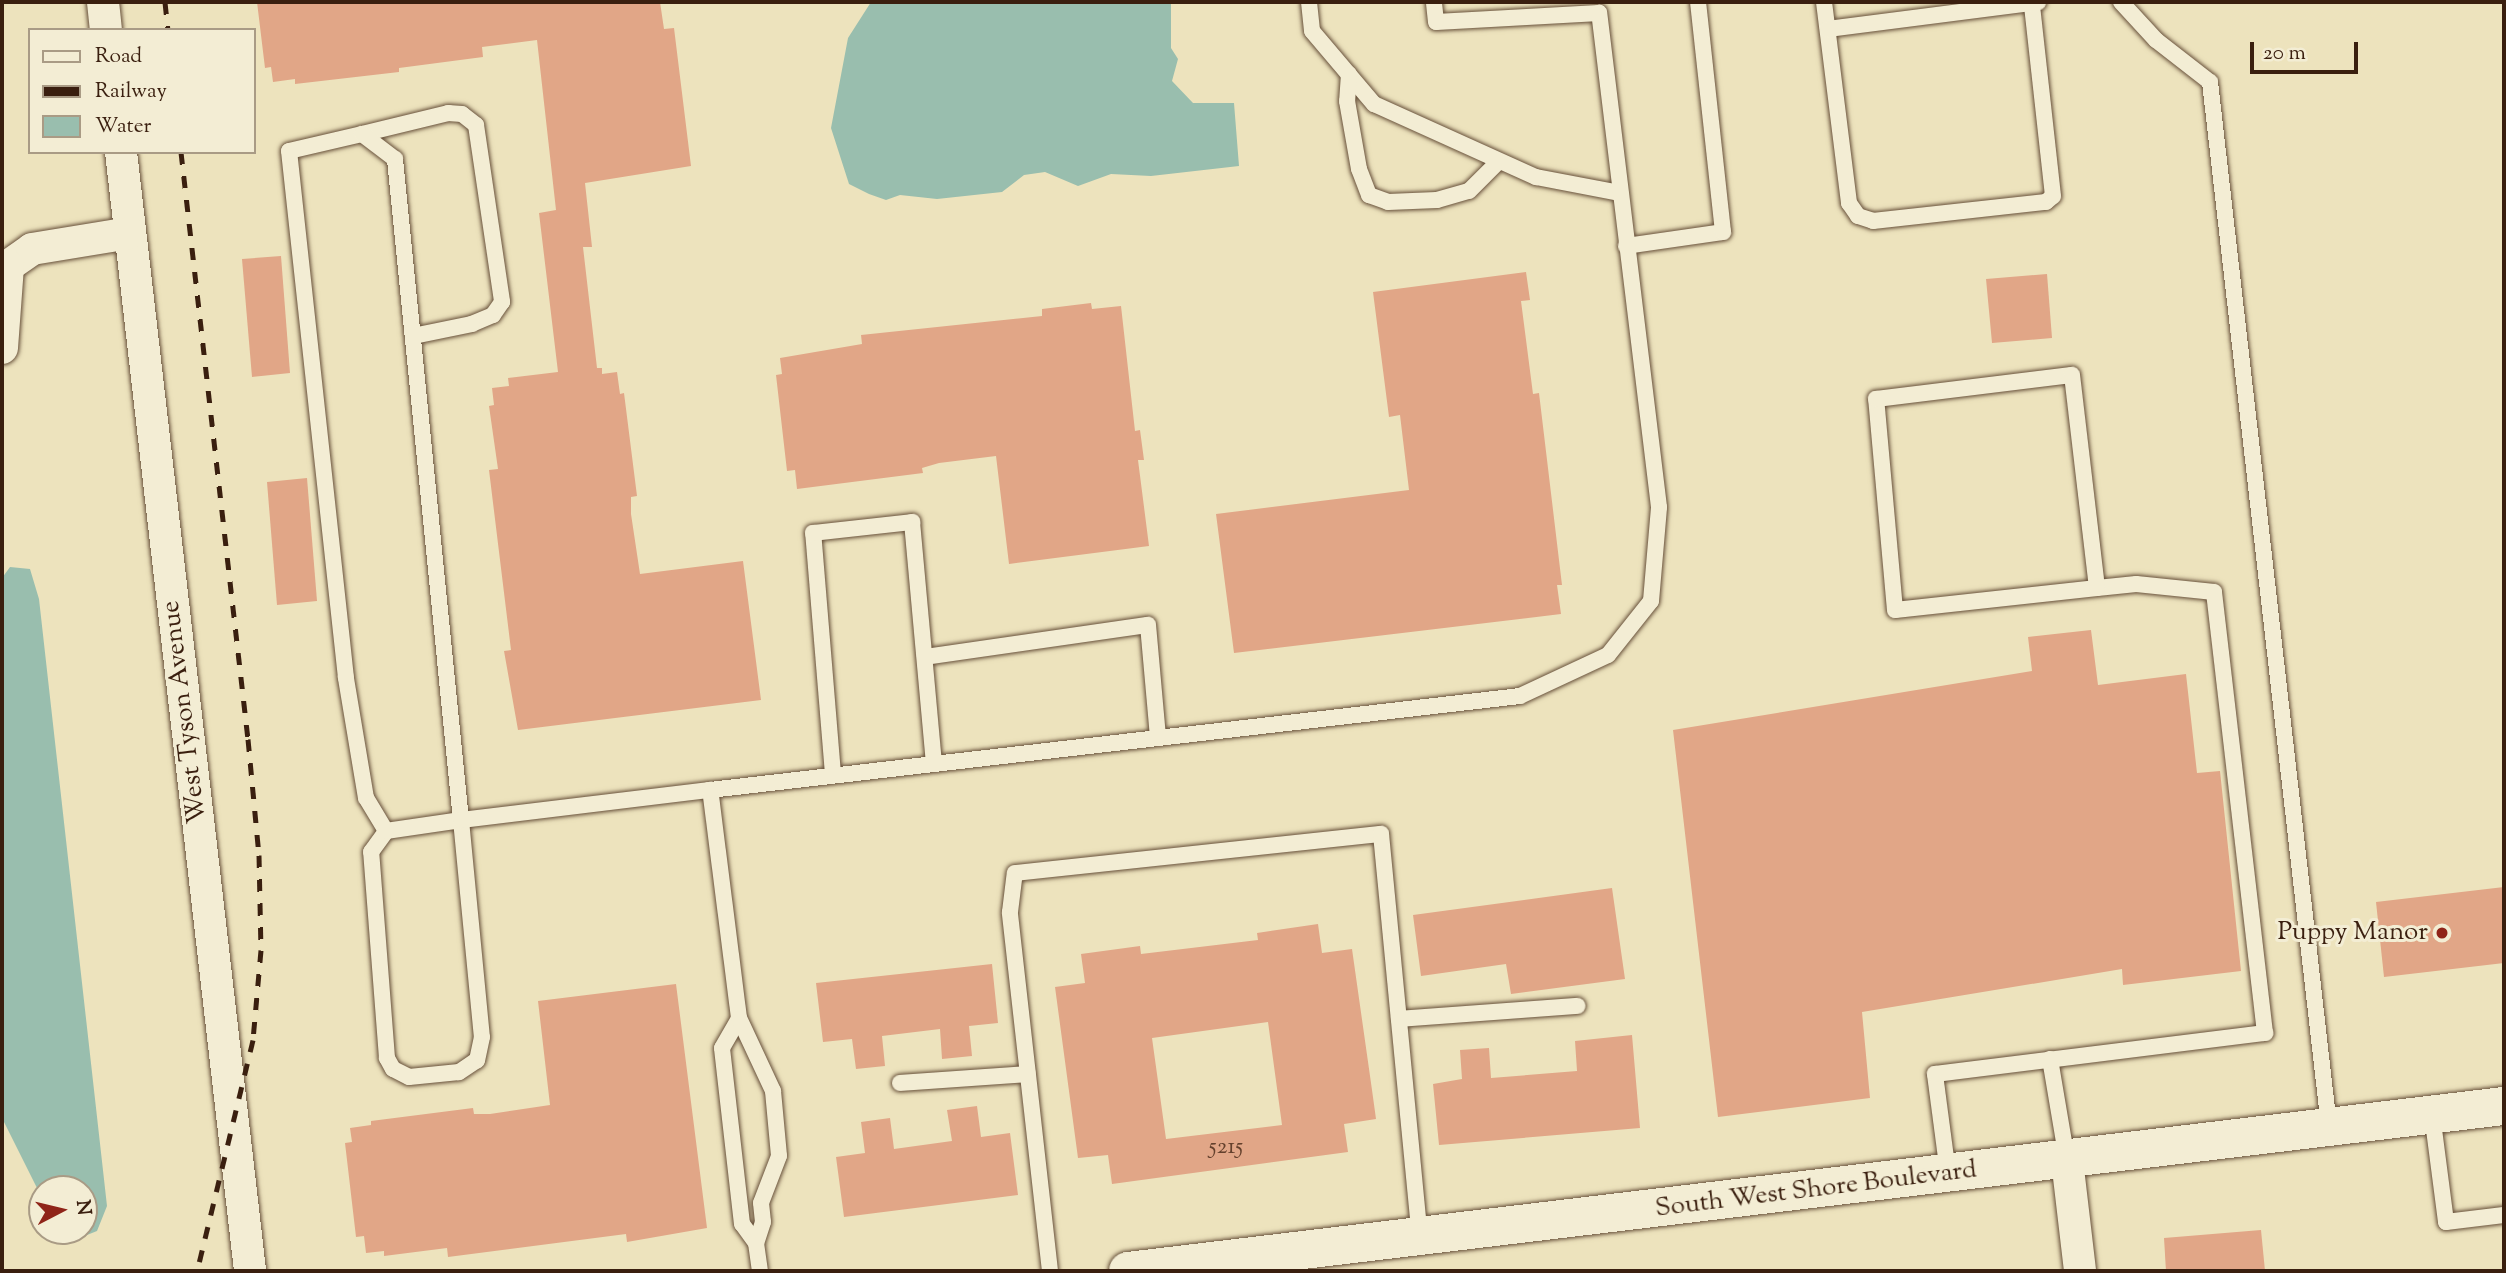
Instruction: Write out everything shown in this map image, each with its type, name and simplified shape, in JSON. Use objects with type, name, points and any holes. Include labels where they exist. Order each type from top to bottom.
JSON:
[{"type":"street","points":[[103,2],[106,28]]},
{"type":"street","name":"West Tyson Avenue","points":[[121,154],[250,1271]]},
{"type":"street","points":[[2,348],[5,267],[32,249],[130,233]]},
{"type":"street","name":"South West Shore Boulevard","points":[[1150,1270],[1218,1266],[1420,1237],[2504,1106]]},
{"type":"street","points":[[2067,1160],[2080,1271]]},
{"type":"lane","points":[[1309,2],[1312,31],[1374,104],[1536,177],[1620,194]]},
{"type":"lane","points":[[362,134],[395,159],[461,820],[482,1037],[477,1060],[459,1072],[409,1077],[393,1069],[387,1058],[371,852],[386,831],[461,820],[833,774],[1520,696],[1608,655],[1651,601],[1659,508],[1598,13],[1436,22],[1434,2]]},
{"type":"lane","points":[[1626,246],[1723,232],[1698,2]]},
{"type":"lane","points":[[1824,2],[1849,203],[1858,216],[1873,222],[2046,202],[2053,196],[2035,3],[1828,29]]},
{"type":"lane","points":[[2121,2],[2155,40],[2210,82],[2329,1127]]},
{"type":"lane","points":[[1349,74],[1347,101],[1359,169],[1369,195],[1388,202],[1437,200],[1469,191],[1499,161]]},
{"type":"lane","points":[[386,831],[366,798],[346,678],[289,151],[448,113],[462,114],[476,125],[502,302],[494,314],[472,324],[413,336]]},
{"type":"lane","points":[[1948,1174],[1935,1074],[2265,1033],[2214,592],[2136,584],[2097,589],[1895,610],[1875,399],[2072,375],[2097,589]]},
{"type":"lane","points":[[833,774],[813,533],[912,522],[934,763]]},
{"type":"lane","points":[[925,657],[1148,625],[1158,737]]},
{"type":"lane","points":[[710,790],[739,1018],[773,1091],[779,1156],[761,1203],[763,1222],[756,1243],[760,1271]]},
{"type":"lane","points":[[1050,1271],[1010,912],[1015,873],[1381,834],[1420,1237]]},
{"type":"lane","points":[[1399,1019],[1578,1006]]},
{"type":"lane","points":[[739,1018],[722,1048],[742,1224],[756,1243]]},
{"type":"lane","points":[[2050,1059],[2067,1160]]},
{"type":"lane","points":[[900,1083],[1028,1074]]},
{"type":"lane","points":[[2432,1114],[2446,1222],[2504,1215]]},
{"type":"water","points":[[871,2],[1171,2],[1171,48],[1178,59],[1172,81],[1193,103],[1234,103],[1239,166],[1151,176],[1111,174],[1078,186],[1045,172],[1024,175],[1002,192],[937,199],[900,195],[886,200],[869,194],[849,184],[831,128],[848,38]]},
{"type":"water","points":[[10,567],[30,569],[39,599],[107,1206],[98,1228],[98,1175],[30,1175],[2,1118],[2,578]]},
{"type":"building","points":[[257,2],[660,2],[664,29],[674,28],[691,166],[585,183],[592,247],[583,247],[597,368],[602,368],[602,374],[617,372],[620,394],[624,393],[637,496],[631,497],[631,514],[640,574],[743,561],[761,700],[518,730],[504,651],[511,650],[489,470],[498,469],[489,406],[494,405],[492,388],[509,386],[508,378],[558,372],[539,213],[556,210],[537,40],[482,47],[483,57],[399,68],[399,72],[295,84],[295,79],[273,82],[271,67],[265,68]]},
{"type":"building","points":[[281,256],[290,373],[252,377],[242,259]]},
{"type":"building","points":[[1526,272],[1530,300],[1521,301],[1533,394],[1539,393],[1562,585],[1557,585],[1561,614],[1234,653],[1216,514],[1409,490],[1400,415],[1389,417],[1373,292]]},
{"type":"building","points":[[2047,274],[2052,338],[1992,343],[1986,279]]},
{"type":"building","points":[[1091,303],[1092,309],[1121,306],[1135,431],[1140,430],[1144,460],[1138,460],[1149,546],[1009,564],[996,456],[939,463],[922,468],[923,473],[797,489],[795,470],[787,471],[776,375],[782,374],[780,358],[862,344],[861,335],[1042,316],[1042,309]]},
{"type":"building","points":[[307,478],[317,601],[277,605],[267,482]]},
{"type":"building","points":[[2091,630],[2098,685],[2186,674],[2197,773],[2220,771],[2241,971],[2123,985],[2122,969],[1862,1012],[1870,1098],[1718,1117],[1673,730],[2032,671],[2028,637]]},
{"type":"building","name":"Puppy Manor","points":[[2504,887],[2504,963],[2384,977],[2376,902]]},
{"type":"building","points":[[1612,888],[1625,979],[1511,994],[1506,964],[1421,976],[1413,915]]},
{"type":"building","points":[[1318,924],[1322,953],[1352,949],[1376,1119],[1344,1124],[1348,1152],[1112,1184],[1108,1155],[1078,1158],[1055,987],[1085,983],[1081,954],[1140,946],[1141,954],[1258,940],[1257,933]],"holes":[[[1268,1022],[1282,1125],[1166,1139],[1152,1038]]]},
{"type":"building","points":[[992,964],[998,1023],[969,1026],[972,1056],[942,1059],[940,1029],[882,1036],[885,1066],[856,1069],[852,1039],[823,1042],[816,983]]},
{"type":"building","points":[[676,984],[707,1228],[627,1242],[626,1234],[448,1257],[447,1248],[384,1256],[384,1251],[366,1253],[364,1236],[356,1237],[345,1143],[352,1142],[350,1128],[371,1125],[371,1121],[473,1108],[474,1114],[490,1114],[550,1105],[538,1001]]},
{"type":"building","points":[[1632,1035],[1640,1128],[1439,1145],[1433,1084],[1462,1079],[1460,1050],[1489,1048],[1491,1078],[1577,1071],[1575,1041]]},
{"type":"building","points":[[977,1106],[981,1137],[1010,1133],[1018,1195],[844,1217],[836,1157],[865,1153],[861,1122],[890,1118],[894,1149],[952,1141],[947,1110]]},
{"type":"building","points":[[2261,1230],[2265,1271],[2166,1271],[2164,1238]]},
{"type":"railway","points":[[165,2],[168,28]]},
{"type":"railway","points":[[181,154],[248,739],[259,855],[261,950],[253,1040],[197,1271]]},
{"type":"place","name":"Puppy Manor","points":[[2442,933]]}]
